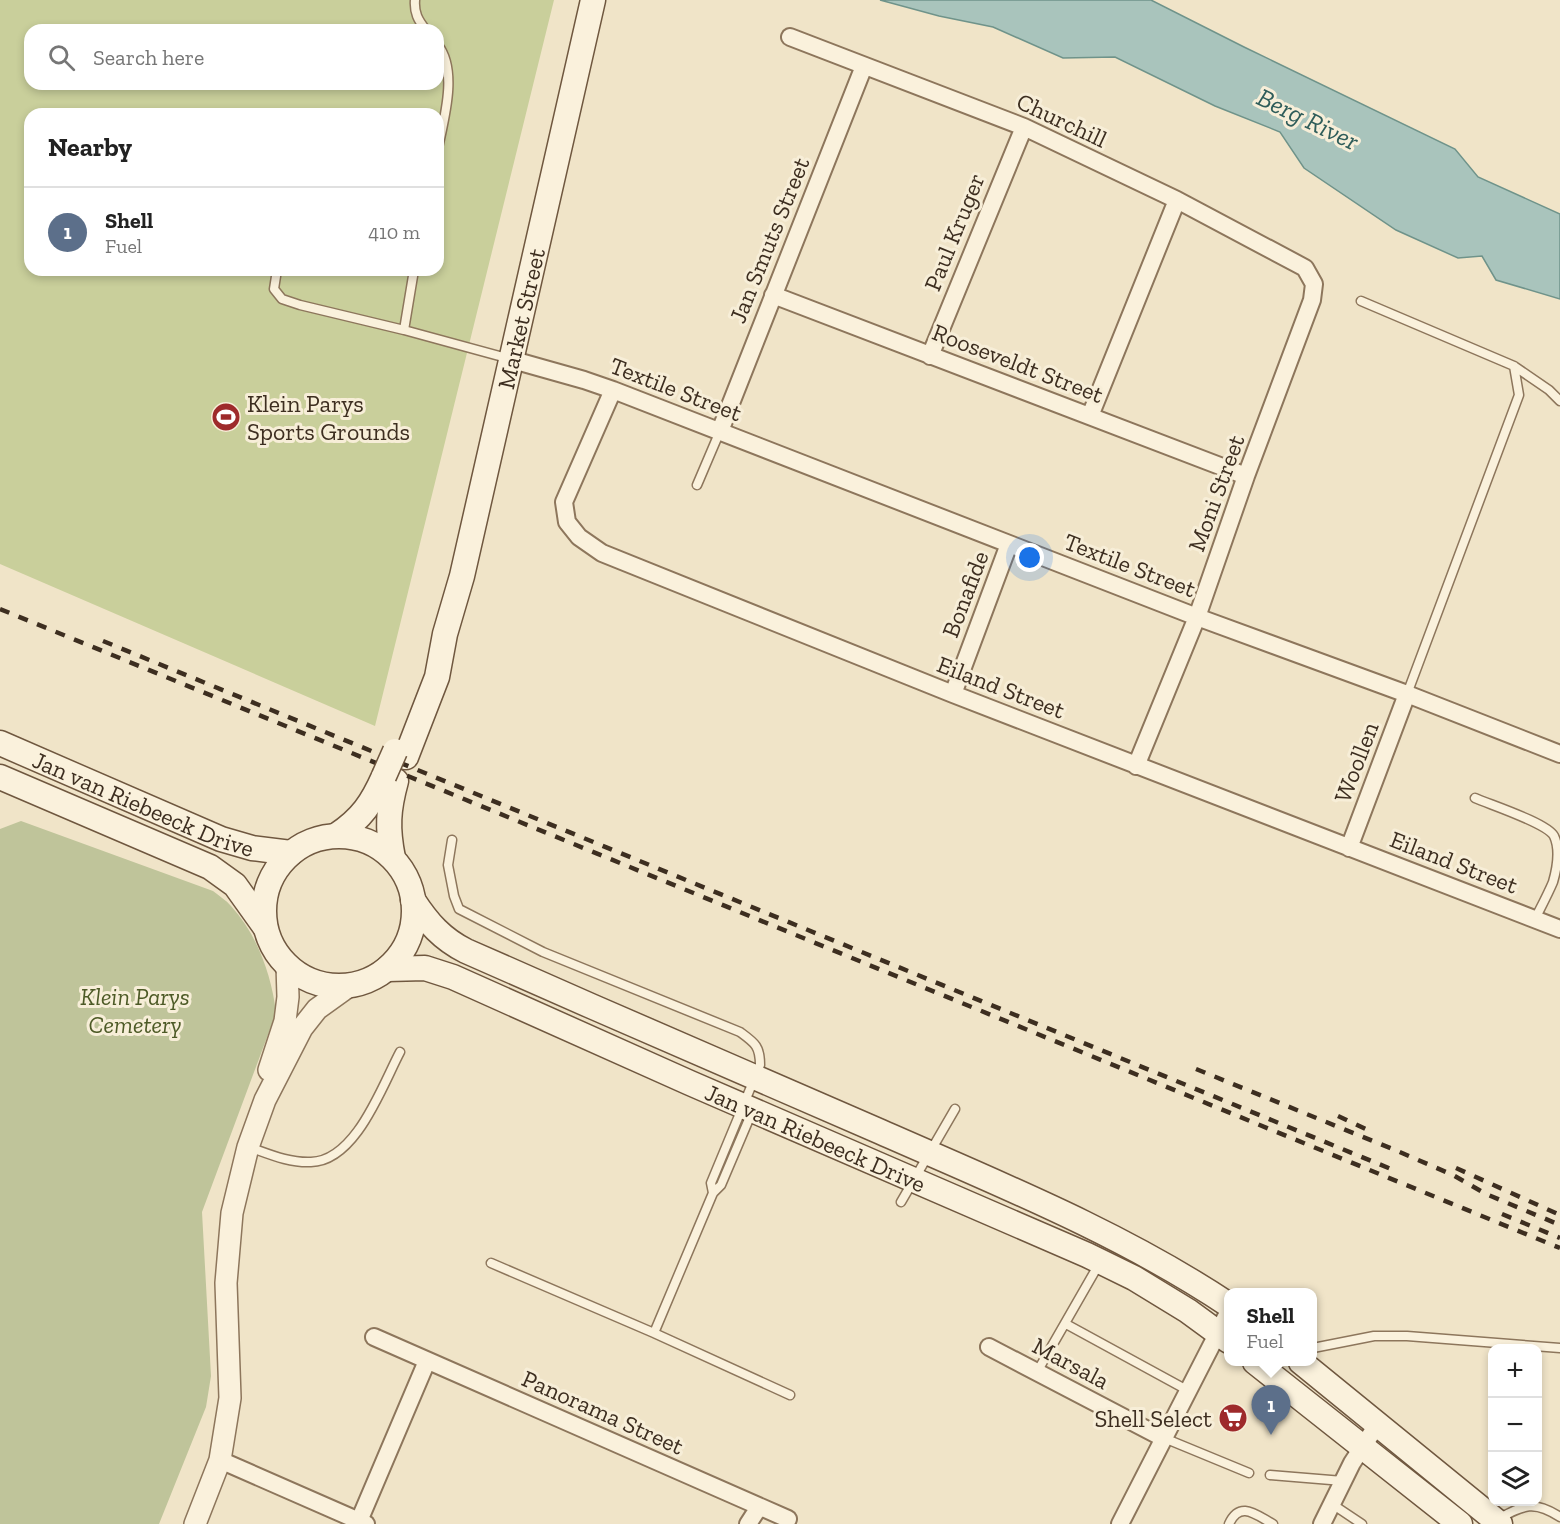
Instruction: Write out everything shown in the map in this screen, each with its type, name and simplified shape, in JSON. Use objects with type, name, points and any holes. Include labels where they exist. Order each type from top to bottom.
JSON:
[{"type":"main road","name":"Market Street","points":[[337,835],[363,814],[390,778],[437,677],[445,634],[462,576],[513,360],[593,0]]},
{"type":"main road","name":"Jan van Riebeeck Drive","points":[[0,743],[221,839],[252,848],[291,853]]},
{"type":"main road","name":"Jan van Riebeeck Drive","points":[[0,777],[210,867],[235,885],[265,927]]},
{"type":"main road","name":"Market Street","points":[[390,778],[388,834],[393,858]]},
{"type":"main road","points":[[337,835],[357,837],[376,845],[393,858],[406,877],[413,900],[414,919],[409,938],[400,955],[387,969],[369,980],[349,986],[326,986],[305,978],[287,965],[277,954],[265,927],[264,906],[268,886],[277,868],[291,853],[313,841],[337,835]]},
{"type":"main road","name":"Jan van Riebeeck Drive","points":[[413,900],[426,921],[439,934],[459,948],[930,1154],[1130,1246],[1224,1302]]},
{"type":"main road","name":"Jan van Riebeeck Drive","points":[[387,969],[424,968],[453,977],[916,1179],[1101,1261],[1134,1278],[1223,1336]]},
{"type":"main road","points":[[1261,1366],[1460,1524]]},
{"type":"main road","points":[[1306,1366],[1497,1522]]},
{"type":"street","name":"Churchill","points":[[790,37],[1024,127],[1177,200],[1305,268]]},
{"type":"street","name":"Jan Smuts Street","points":[[720,431],[864,66]]},
{"type":"street","name":"Paul Kruger","points":[[930,356],[1024,127]]},
{"type":"street","points":[[1090,416],[1177,200]]},
{"type":"street","name":"Moni Street","points":[[1136,766],[1197,617],[1246,476],[1312,300],[1314,284],[1305,268]]},
{"type":"street","name":"Rooseveldt Street","points":[[773,295],[1246,476]]},
{"type":"street","name":"Textile Street","points":[[513,360],[613,390],[1197,617],[1407,694],[1560,754]]},
{"type":"street","name":"Eiland Street","points":[[613,390],[564,502],[567,522],[579,537],[602,552],[953,694],[1560,929]]},
{"type":"street","name":"Bonafide","points":[[953,694],[1009,544]]},
{"type":"street","name":"Woollen","points":[[1349,848],[1407,694]]},
{"type":"street","points":[[265,1100],[269,1071],[287,1009],[287,965]]},
{"type":"street","points":[[195,1524],[219,1460],[230,1398],[226,1283],[232,1213],[248,1147],[265,1100],[308,1018],[349,986]]},
{"type":"street","points":[[1120,1524],[1187,1390],[1223,1336]]},
{"type":"street","name":"Panorama Street","points":[[374,1337],[788,1519]]},
{"type":"street","name":"Marsala","points":[[989,1347],[1163,1438]]},
{"type":"street","points":[[219,1460],[362,1523],[427,1361]]},
{"type":"street","points":[[1322,1524],[1352,1464],[1377,1425]]},
{"type":"street","points":[[748,1524],[759,1507]]},
{"type":"lane","points":[[415,0],[414,9],[422,24]]},
{"type":"lane","points":[[444,56],[448,70],[444,119]]},
{"type":"lane","points":[[276,276],[274,289],[282,299],[513,360]]},
{"type":"lane","points":[[404,330],[413,276]]},
{"type":"lane","points":[[1361,301],[1514,366],[1549,390],[1560,401]]},
{"type":"lane","points":[[1407,694],[1519,395],[1514,366]]},
{"type":"lane","points":[[697,485],[720,431]]},
{"type":"lane","points":[[1475,798],[1542,825],[1554,835],[1558,859],[1553,882],[1534,919]]},
{"type":"lane","points":[[452,840],[448,865],[459,909],[543,952],[740,1032],[760,1051],[760,1065],[754,1077],[748,1107],[721,1185],[713,1192],[654,1332]]},
{"type":"lane","points":[[248,1147],[288,1160],[305,1162],[313,1162],[335,1154],[357,1134],[400,1052]]},
{"type":"lane","points":[[902,1202],[954,1109]]},
{"type":"lane","points":[[1037,1372],[1101,1261]]},
{"type":"lane","points":[[491,1263],[654,1332],[790,1395]]},
{"type":"lane","points":[[1066,1324],[1187,1390]]},
{"type":"lane","points":[[1317,1347],[1374,1336],[1407,1336],[1560,1348]]},
{"type":"lane","points":[[1163,1438],[1249,1473]]},
{"type":"lane","points":[[1270,1476],[1343,1481]]},
{"type":"lane","points":[[1332,1504],[1362,1524]]},
{"type":"lane","points":[[1497,1522],[1527,1505],[1548,1509],[1560,1518]]},
{"type":"lane","points":[[1229,1524],[1232,1517],[1239,1511],[1247,1510],[1273,1524]]},
{"type":"green space","name":"Klein Parys Sports Grounds","points":[[0,0],[554,0],[375,726],[0,564]]},
{"type":"green space","name":"Klein Parys Cemetery","points":[[21,821],[213,891],[240,917],[256,942],[267,970],[274,999],[276,1013],[202,1212],[211,1376],[206,1407],[159,1524],[0,1524],[0,829]]},
{"type":"water","name":"Berg River","points":[[880,0],[1151,0],[1455,149],[1478,177],[1560,214],[1560,299],[1496,280],[1482,256],[1458,258],[1396,230],[1304,168],[1280,132],[1215,106],[1115,57],[1063,58],[993,27],[939,16]]},
{"type":"railway","points":[[0,609],[1560,1248]]},
{"type":"railway","points":[[103,641],[1391,1169]]},
{"type":"railway","points":[[1196,1069],[1395,1150],[1453,1175],[1486,1194],[1560,1225]]},
{"type":"railway","points":[[1338,1116],[1368,1130]]},
{"type":"railway","points":[[1456,1168],[1560,1215]]},
{"type":"railway","points":[[1502,1214],[1560,1238]]},
{"type":"place","name":"Klein Parys Sports Grounds","points":[[226,417]]},
{"type":"place","name":"Shell Select","points":[[1233,1418]]},
{"type":"place","name":"Shell","points":[[1271,1435]]}]
